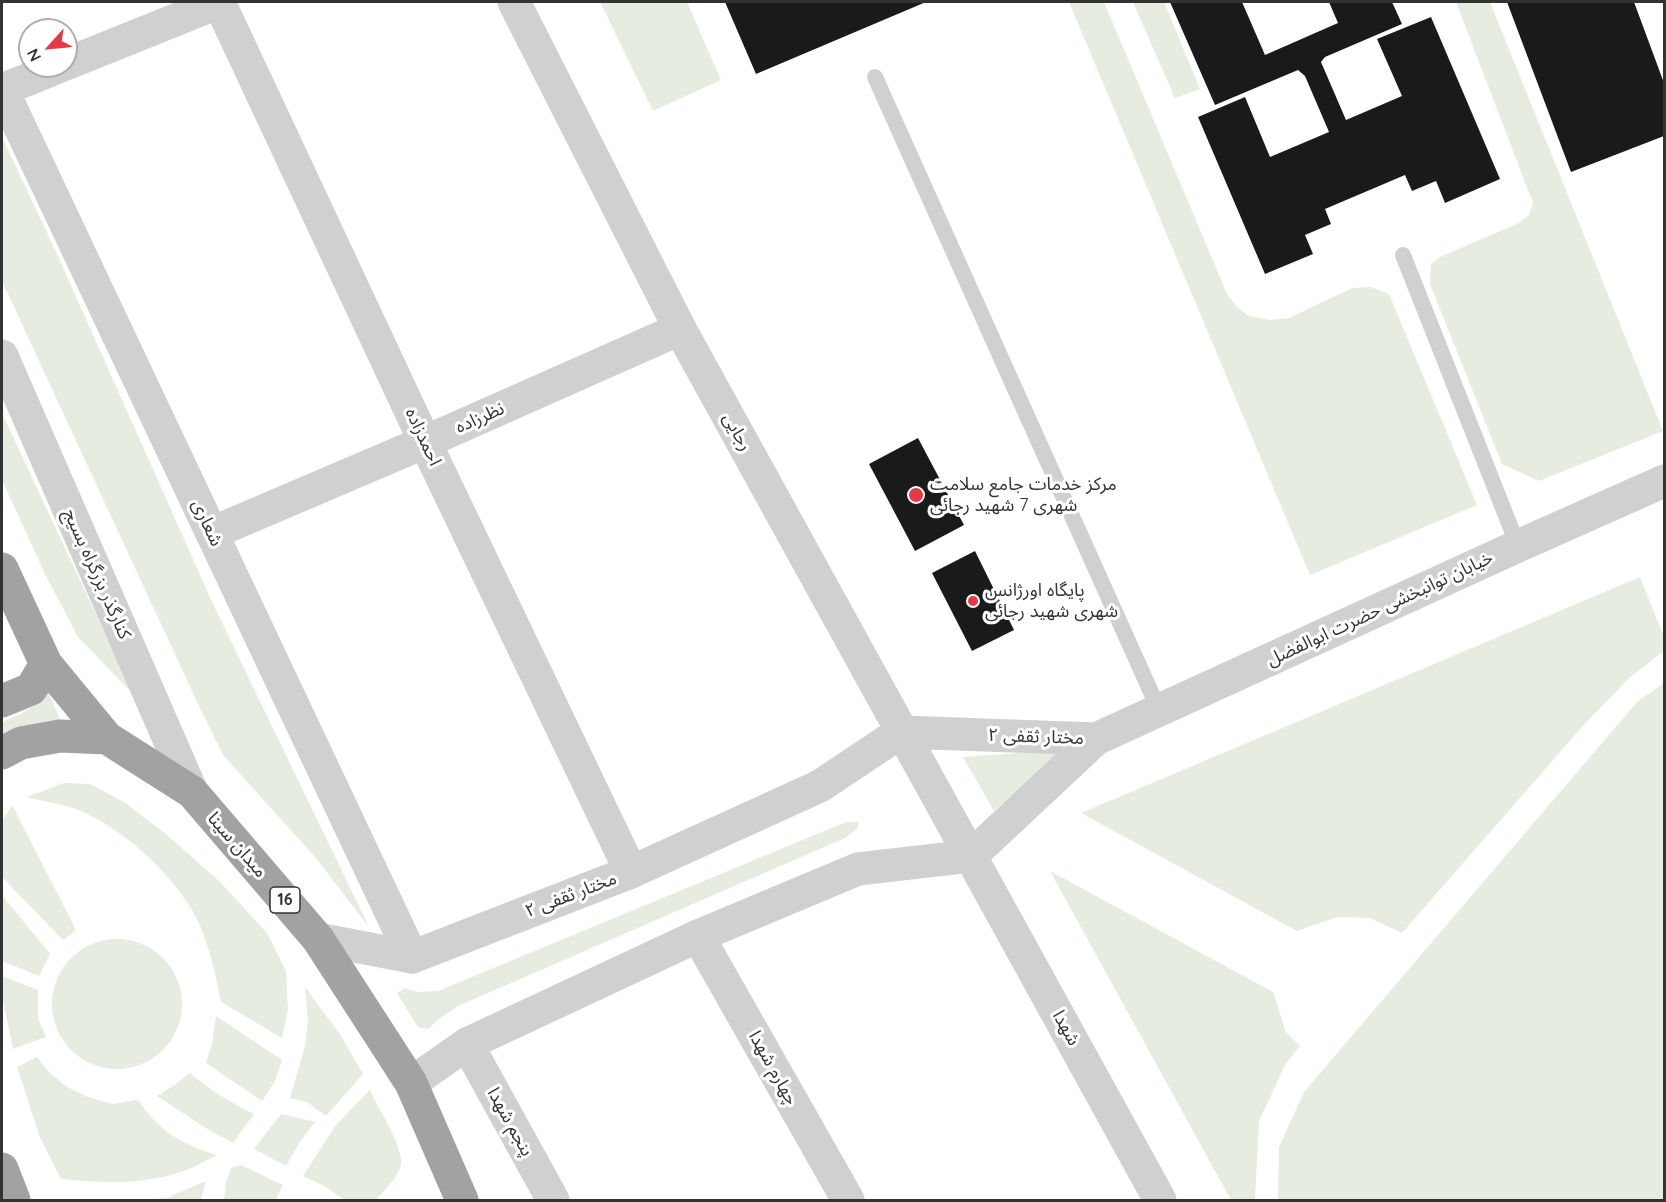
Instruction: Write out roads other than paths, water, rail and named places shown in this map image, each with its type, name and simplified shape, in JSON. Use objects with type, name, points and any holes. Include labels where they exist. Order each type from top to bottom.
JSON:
[{"type":"highway","name":"16","points":[[2,569],[46,664],[107,738]]},
{"type":"highway","points":[[2,701],[31,689],[46,664]]},
{"type":"highway","name":"میدان سینا","points":[[2,753],[21,743],[60,736],[107,738],[192,792],[318,939],[411,1083],[462,1200]]},
{"type":"highway","points":[[2,1169],[14,1200]]},
{"type":"street","points":[[78,59],[219,2]]},
{"type":"street","name":"احمدزاده","points":[[219,2],[425,442],[631,872]]},
{"type":"street","name":"رجایی","points":[[514,2],[680,329],[971,856]]},
{"type":"street","points":[[2,89],[30,78]]},
{"type":"street","name":"شعاری","points":[[2,89],[412,957]]},
{"type":"street","name":"نظرزاده","points":[[212,533],[680,329]]},
{"type":"street","name":"کنارگذر بزرگراه بسیج","points":[[2,356],[192,792]]},
{"type":"street","name":"خیابان توانبخشی حضرت ابوالفضل","points":[[1096,739],[1665,481]]},
{"type":"street","name":"مختار ثقفی ۲","points":[[412,957],[631,872],[820,786],[901,732],[1096,739]]},
{"type":"street","name":"مختار ثقفی ۲","points":[[971,856],[1096,739]]},
{"type":"street","points":[[411,1083],[467,1044],[698,936],[858,869],[971,856]]},
{"type":"street","name":"شهدا","points":[[971,856],[1160,1200]]},
{"type":"street","name":"چهارم شهدا","points":[[698,936],[848,1200]]},
{"type":"street","points":[[318,939],[412,957]]},
{"type":"street","name":"پنجم شهدا","points":[[467,1044],[553,1200]]},
{"type":"lane","points":[[875,77],[1159,710]]},
{"type":"lane","points":[[1403,255],[1518,546]]},
{"type":"place","name":"مرکز خدمات جامع سلامت شهری 7 شهید رجائی","points":[[916,495]]},
{"type":"place","name":"پایگاه اورژانس شهری شهید رجائی","points":[[973,601]]}]
